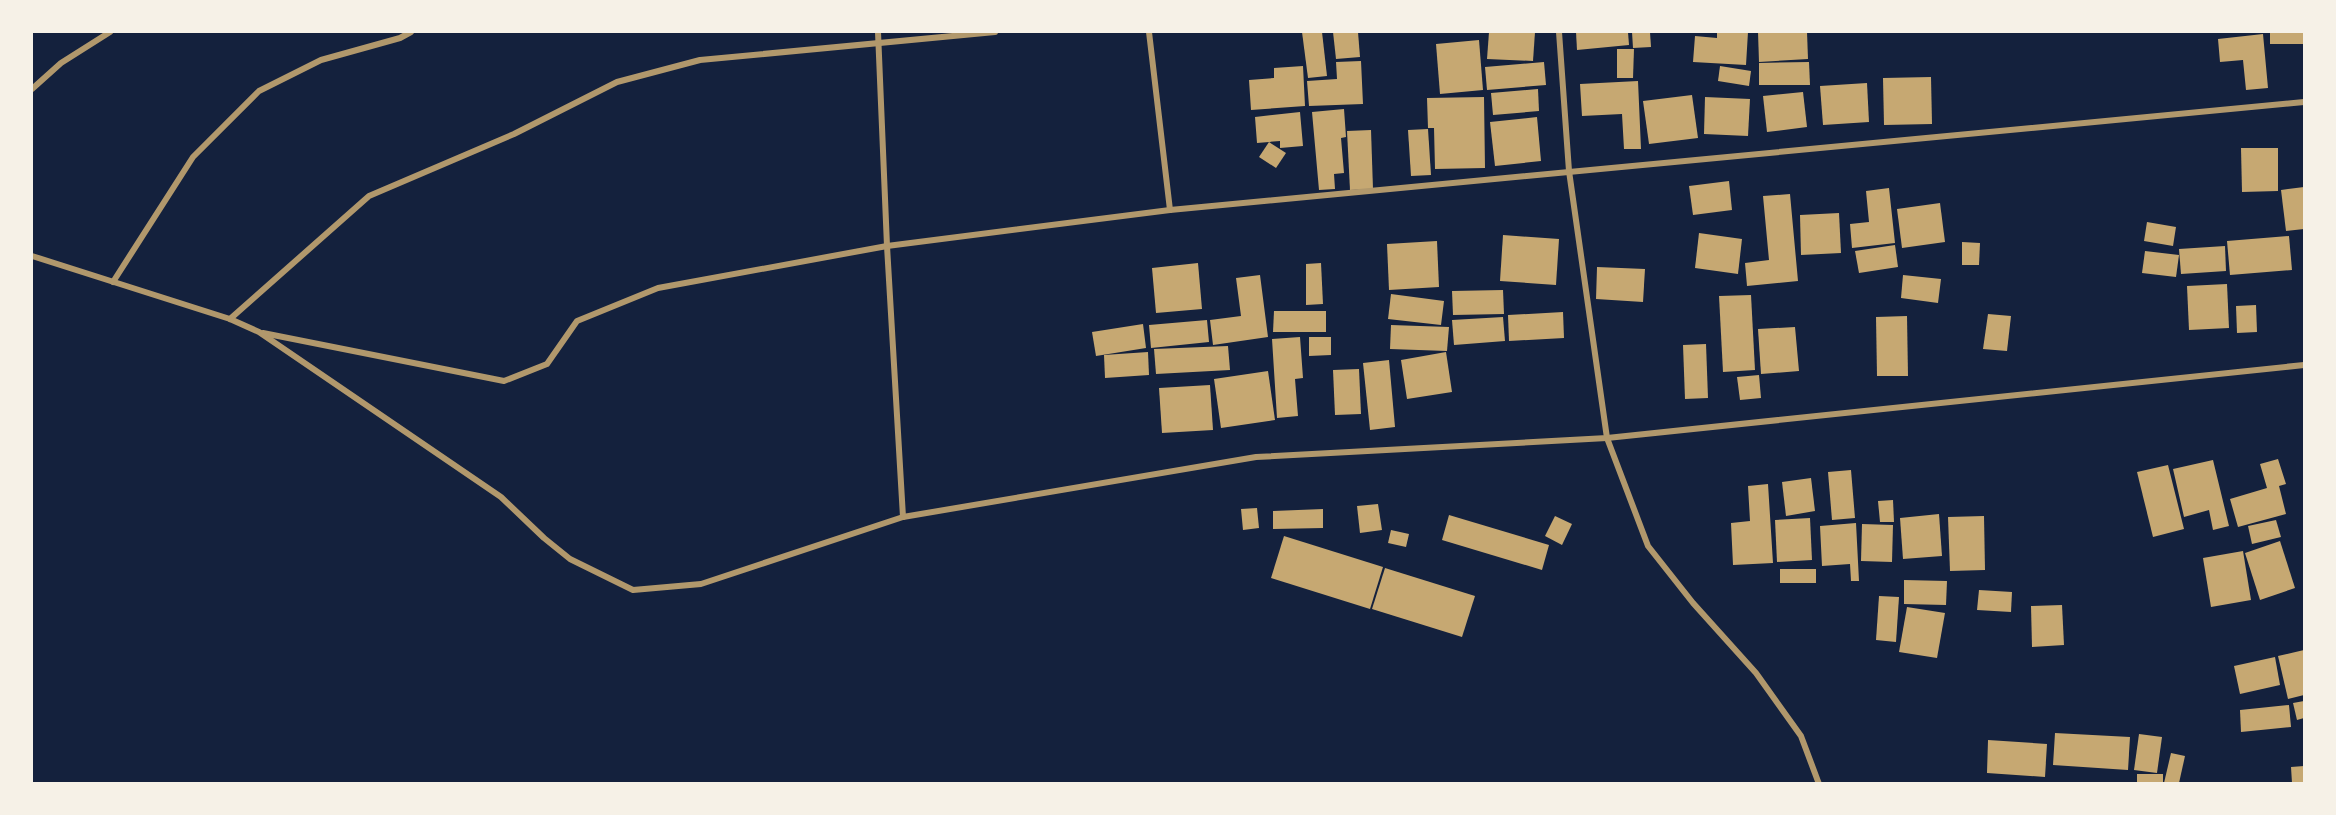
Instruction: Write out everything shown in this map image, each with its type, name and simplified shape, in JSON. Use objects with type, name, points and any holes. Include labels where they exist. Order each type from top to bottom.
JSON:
[{"type":"street","points":[[32,89],[61,63],[110,32]]},
{"type":"street","points":[[113,282],[193,157],[260,91],[321,60],[400,38],[411,32]]},
{"type":"street","points":[[878,32],[887,246],[903,517]]},
{"type":"street","points":[[230,319],[369,196],[514,134],[617,82],[699,60],[995,32]]},
{"type":"street","points":[[1149,32],[1170,210]]},
{"type":"street","points":[[1559,32],[1569,171],[1606,438],[1648,546],[1693,603],[1756,673],[1801,736],[1819,783]]},
{"type":"street","points":[[259,332],[504,381],[547,364],[577,321],[658,288],[887,246],[1170,210],[2304,102]]},
{"type":"street","points":[[32,256],[230,319],[259,332],[501,497],[570,559],[633,590],[701,584],[903,517],[1256,457],[1606,438],[2304,365]]},
{"type":"building","points":[[1302,32],[1322,32],[1327,76],[1308,78]]},
{"type":"building","points":[[1333,32],[1358,32],[1360,57],[1336,59]]},
{"type":"building","points":[[1489,32],[1535,32],[1533,61],[1487,59]]},
{"type":"building","points":[[1576,32],[1628,32],[1629,45],[1577,50]]},
{"type":"building","points":[[1632,32],[1650,32],[1651,47],[1633,48]]},
{"type":"building","points":[[1717,32],[1748,32],[1746,65],[1693,62],[1695,36],[1717,38]]},
{"type":"building","points":[[1758,32],[1807,32],[1808,59],[1759,62]]},
{"type":"building","points":[[2270,32],[2304,32],[2304,44],[2270,44]]},
{"type":"building","points":[[2263,34],[2268,88],[2246,90],[2243,60],[2220,62],[2218,39]]},
{"type":"building","points":[[1479,40],[1483,90],[1440,94],[1436,44]]},
{"type":"building","points":[[1617,49],[1634,49],[1633,78],[1617,78]]},
{"type":"building","points":[[1361,61],[1363,104],[1309,106],[1307,81],[1337,79],[1336,62]]},
{"type":"building","points":[[1544,62],[1546,85],[1487,90],[1485,67]]},
{"type":"building","points":[[1809,62],[1810,85],[1759,85],[1759,63]]},
{"type":"building","points":[[1303,66],[1305,106],[1251,110],[1249,80],[1274,78],[1274,68]]},
{"type":"building","points":[[1720,66],[1751,71],[1749,86],[1718,81]]},
{"type":"building","points":[[1931,77],[1932,124],[1884,125],[1883,78]]},
{"type":"building","points":[[1638,81],[1641,149],[1624,149],[1622,114],[1582,116],[1580,84]]},
{"type":"building","points":[[1867,83],[1869,122],[1823,125],[1820,86]]},
{"type":"building","points":[[1538,89],[1539,111],[1493,115],[1491,93]]},
{"type":"building","points":[[1803,92],[1807,127],[1767,132],[1763,96]]},
{"type":"building","points":[[1692,95],[1698,138],[1649,144],[1643,101]]},
{"type":"building","points":[[1484,97],[1485,168],[1435,169],[1434,128],[1428,128],[1427,98]]},
{"type":"building","points":[[1705,97],[1750,99],[1748,136],[1704,134]]},
{"type":"building","points":[[1344,109],[1346,137],[1341,138],[1344,173],[1334,174],[1335,189],[1319,190],[1312,112]]},
{"type":"building","points":[[1300,112],[1303,146],[1280,148],[1280,141],[1257,143],[1255,117]]},
{"type":"building","points":[[1537,117],[1541,161],[1495,166],[1490,122]]},
{"type":"building","points":[[1428,129],[1431,175],[1411,176],[1408,130]]},
{"type":"building","points":[[1371,130],[1373,189],[1350,190],[1347,131]]},
{"type":"building","points":[[1269,142],[1286,153],[1276,168],[1259,157]]},
{"type":"building","points":[[2241,148],[2278,148],[2278,191],[2242,192]]},
{"type":"building","points":[[1729,181],[1732,210],[1693,215],[1689,186]]},
{"type":"building","points":[[2304,187],[2304,229],[2286,231],[2281,190]]},
{"type":"building","points":[[1889,188],[1895,243],[1852,248],[1850,224],[1869,222],[1866,191]]},
{"type":"building","points":[[1790,194],[1798,281],[1747,286],[1745,263],[1769,260],[1763,196]]},
{"type":"building","points":[[1940,203],[1945,242],[1902,248],[1897,209]]},
{"type":"building","points":[[1839,213],[1841,253],[1801,255],[1800,215]]},
{"type":"building","points":[[2147,222],[2176,227],[2173,246],[2144,241]]},
{"type":"building","points":[[1699,233],[1742,239],[1738,274],[1695,268]]},
{"type":"building","points":[[1503,235],[1559,239],[1556,285],[1500,281]]},
{"type":"building","points":[[2289,236],[2292,270],[2230,275],[2227,241]]},
{"type":"building","points":[[1437,241],[1439,287],[1389,290],[1387,244]]},
{"type":"building","points":[[1962,242],[1980,243],[1979,265],[1962,265]]},
{"type":"building","points":[[1895,245],[1898,267],[1859,273],[1855,251]]},
{"type":"building","points":[[2225,246],[2226,271],[2181,274],[2179,249]]},
{"type":"building","points":[[2145,251],[2179,255],[2176,277],[2142,273]]},
{"type":"building","points":[[1198,263],[1202,309],[1156,313],[1152,268]]},
{"type":"building","points":[[1321,263],[1323,304],[1306,305],[1306,264]]},
{"type":"building","points":[[1597,267],[1645,269],[1643,302],[1596,299]]},
{"type":"building","points":[[1260,275],[1268,337],[1213,345],[1210,320],[1241,316],[1236,278]]},
{"type":"building","points":[[1903,275],[1941,279],[1938,303],[1901,298]]},
{"type":"building","points":[[2227,284],[2229,328],[2189,330],[2187,286]]},
{"type":"building","points":[[1503,290],[1504,314],[1453,315],[1452,291]]},
{"type":"building","points":[[1391,294],[1444,301],[1441,325],[1388,319]]},
{"type":"building","points":[[1751,295],[1755,370],[1723,372],[1719,296]]},
{"type":"building","points":[[2256,305],[2257,332],[2237,333],[2236,306]]},
{"type":"building","points":[[1274,311],[1326,311],[1326,332],[1273,332]]},
{"type":"building","points":[[1563,312],[1564,338],[1509,341],[1508,315]]},
{"type":"building","points":[[1988,314],[2011,316],[2007,351],[1983,349]]},
{"type":"building","points":[[1907,316],[1908,376],[1877,376],[1876,317]]},
{"type":"building","points":[[1503,317],[1505,341],[1454,345],[1452,320]]},
{"type":"building","points":[[1207,320],[1209,342],[1151,348],[1149,325]]},
{"type":"building","points":[[1143,324],[1146,348],[1096,356],[1092,332]]},
{"type":"building","points":[[1391,325],[1449,327],[1447,351],[1390,349]]},
{"type":"building","points":[[1795,327],[1799,371],[1761,374],[1758,329]]},
{"type":"building","points":[[1300,337],[1303,378],[1295,379],[1298,416],[1277,418],[1272,339]]},
{"type":"building","points":[[1309,337],[1331,337],[1331,355],[1309,356]]},
{"type":"building","points":[[1706,344],[1708,398],[1685,399],[1683,345]]},
{"type":"building","points":[[1228,346],[1230,370],[1156,374],[1154,349]]},
{"type":"building","points":[[1148,352],[1149,375],[1105,378],[1104,355]]},
{"type":"building","points":[[1446,352],[1452,392],[1407,399],[1401,360]]},
{"type":"building","points":[[1389,360],[1395,427],[1370,430],[1363,363]]},
{"type":"building","points":[[1359,369],[1361,414],[1335,415],[1333,370]]},
{"type":"building","points":[[1268,371],[1275,420],[1221,428],[1214,379]]},
{"type":"building","points":[[1759,375],[1761,398],[1740,400],[1737,377]]},
{"type":"building","points":[[1210,385],[1213,430],[1162,433],[1159,388]]},
{"type":"building","points":[[2278,459],[2286,484],[2279,486],[2286,514],[2238,527],[2230,499],[2267,488],[2260,464]]},
{"type":"building","points":[[2213,460],[2229,526],[2213,530],[2209,510],[2184,517],[2173,469]]},
{"type":"building","points":[[2168,465],[2184,529],[2153,537],[2137,472]]},
{"type":"building","points":[[1851,470],[1855,518],[1832,520],[1828,472]]},
{"type":"building","points":[[1811,478],[1815,511],[1786,516],[1782,482]]},
{"type":"building","points":[[1768,484],[1773,563],[1733,565],[1731,523],[1750,521],[1748,486]]},
{"type":"building","points":[[1893,500],[1894,522],[1880,522],[1878,501]]},
{"type":"building","points":[[1378,504],[1382,530],[1360,533],[1357,506]]},
{"type":"building","points":[[1257,508],[1259,528],[1243,530],[1241,509]]},
{"type":"building","points":[[1323,509],[1323,528],[1273,529],[1273,511]]},
{"type":"building","points":[[1939,514],[1942,556],[1903,559],[1900,518]]},
{"type":"building","points":[[1449,515],[1549,545],[1542,570],[1442,540]]},
{"type":"building","points":[[1555,516],[1572,524],[1562,545],[1545,536]]},
{"type":"building","points":[[1984,516],[1985,570],[1950,571],[1948,517]]},
{"type":"building","points":[[1810,518],[1812,560],[1777,562],[1775,520]]},
{"type":"building","points":[[2276,520],[2281,537],[2252,544],[2248,526]]},
{"type":"building","points":[[1856,523],[1859,581],[1851,581],[1850,564],[1822,566],[1820,526]]},
{"type":"building","points":[[1862,524],[1893,525],[1892,562],[1861,561]]},
{"type":"building","points":[[1391,530],[1409,534],[1406,547],[1388,543]]},
{"type":"building","points":[[1284,536],[1383,567],[1370,609],[1271,578]]},
{"type":"building","points":[[2280,541],[2295,588],[2260,600],[2245,553]]},
{"type":"building","points":[[2243,551],[2251,600],[2211,607],[2203,558]]},
{"type":"building","points":[[1385,568],[1475,596],[1462,637],[1372,609]]},
{"type":"building","points":[[1780,569],[1816,569],[1816,583],[1780,583]]},
{"type":"building","points":[[1904,580],[1947,581],[1946,605],[1904,604]]},
{"type":"building","points":[[1979,590],[2012,592],[2011,612],[1977,610]]},
{"type":"building","points":[[1879,596],[1899,597],[1896,642],[1876,640]]},
{"type":"building","points":[[2062,605],[2064,645],[2032,647],[2031,606]]},
{"type":"building","points":[[1907,607],[1945,613],[1937,658],[1899,652]]},
{"type":"building","points":[[2304,650],[2304,695],[2288,699],[2278,656]]},
{"type":"building","points":[[2275,657],[2280,685],[2240,694],[2234,666]]},
{"type":"building","points":[[2304,701],[2304,718],[2297,720],[2293,703]]},
{"type":"building","points":[[2289,705],[2291,727],[2241,732],[2240,710]]},
{"type":"building","points":[[2055,733],[2130,737],[2128,770],[2053,765]]},
{"type":"building","points":[[2139,734],[2162,737],[2157,773],[2134,770]]},
{"type":"building","points":[[1988,740],[2047,744],[2045,777],[1987,773]]},
{"type":"building","points":[[2171,753],[2185,756],[2179,783],[2164,783]]},
{"type":"building","points":[[2304,766],[2304,783],[2292,783],[2291,767]]},
{"type":"building","points":[[2137,774],[2163,774],[2163,783],[2137,783]]}]
